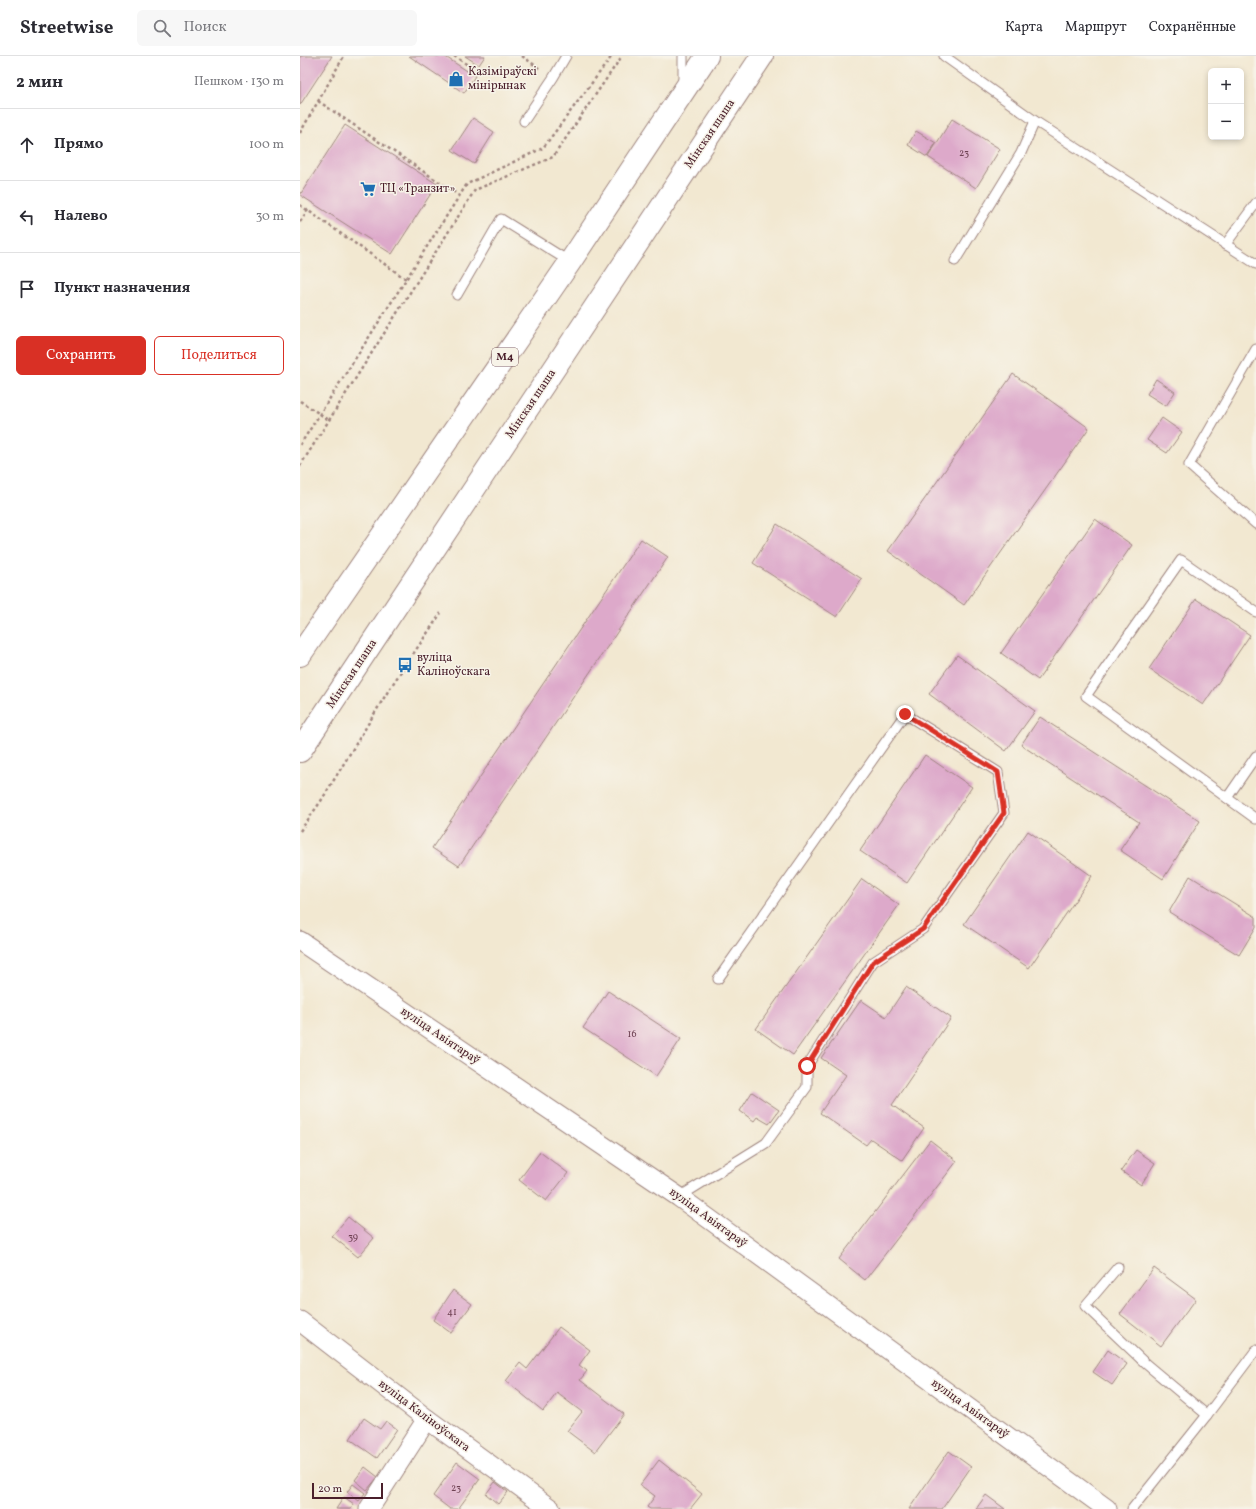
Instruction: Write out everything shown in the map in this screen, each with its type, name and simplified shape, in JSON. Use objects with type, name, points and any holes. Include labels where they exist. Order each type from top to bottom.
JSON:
[{"type":"main road","name":"М4","points":[[300,655],[570,262],[707,56]]},
{"type":"main road","name":"Мінская шаша","points":[[300,751],[762,56]]},
{"type":"street","name":"вуліца Авіятараў","points":[[300,941],[679,1197],[1107,1509]]},
{"type":"street","name":"вуліца Каліноўскага","points":[[300,1321],[427,1419],[551,1509]]},
{"type":"street","points":[[368,1509],[427,1419]]},
{"type":"lane","points":[[524,121],[566,56]]},
{"type":"lane","points":[[683,56],[683,92]]},
{"type":"lane","points":[[944,56],[1036,121],[1256,264]]},
{"type":"lane","points":[[955,261],[1022,153],[1036,121]]},
{"type":"lane","points":[[1225,245],[1256,204]]},
{"type":"lane","points":[[457,295],[501,220],[570,262]]},
{"type":"lane","points":[[1256,349],[1189,464],[1256,524]]},
{"type":"lane","points":[[1256,612],[1181,560],[1086,696],[1256,819]]},
{"type":"lane","points":[[679,1197],[766,1143],[807,1087],[807,1066],[873,962],[923,929],[1004,813],[998,772],[905,714],[718,979]]},
{"type":"lane","points":[[1227,798],[1256,756]]},
{"type":"lane","points":[[1118,1267],[1085,1306],[1146,1364],[1207,1415]]},
{"type":"lane","points":[[1132,1509],[1207,1415],[1256,1350]]},
{"type":"path","points":[[300,133],[344,56]]},
{"type":"path","points":[[454,56],[474,69]]},
{"type":"path","points":[[522,56],[553,78]]},
{"type":"path","points":[[300,445],[467,184],[543,148],[612,56]]},
{"type":"path","points":[[300,466],[475,190],[553,157],[622,56]]},
{"type":"path","points":[[318,101],[460,196]]},
{"type":"path","points":[[300,205],[406,279]]},
{"type":"path","points":[[300,222],[308,210]]},
{"type":"path","points":[[300,401],[319,415],[329,420]]},
{"type":"path","points":[[300,831],[321,801],[390,688],[440,613]]},
{"type":"building","points":[[300,56],[332,56],[300,105]]},
{"type":"building","points":[[409,56],[444,56],[475,76],[464,93]]},
{"type":"building","points":[[465,56],[485,56],[479,65]]},
{"type":"building","points":[[473,118],[494,132],[474,164],[452,150]]},
{"type":"building","points":[[952,119],[1000,149],[976,188],[928,157]]},
{"type":"building","name":"ТЦ «Транзит»","points":[[345,125],[437,184],[392,254],[300,195]]},
{"type":"building","points":[[916,131],[936,143],[927,157],[908,145]]},
{"type":"building","points":[[1013,374],[1089,428],[964,605],[888,551]]},
{"type":"building","points":[[1156,379],[1175,392],[1166,406],[1147,394]]},
{"type":"building","points":[[1162,418],[1182,432],[1167,453],[1147,440]]},
{"type":"building","points":[[1095,519],[1132,545],[1038,680],[1001,653]]},
{"type":"building","points":[[777,524],[862,579],[837,617],[753,563]]},
{"type":"building","points":[[641,539],[668,557],[459,866],[432,848]]},
{"type":"building","points":[[1196,599],[1250,635],[1203,705],[1149,669]]},
{"type":"building","points":[[957,655],[1035,711],[1006,751],[929,694]]},
{"type":"building","points":[[1040,717],[1200,821],[1163,879],[1120,850],[1139,822],[1021,745]]},
{"type":"building","points":[[925,755],[972,787],[907,883],[860,851]]},
{"type":"building","points":[[1028,831],[1092,876],[1029,968],[964,924]]},
{"type":"building","points":[[1190,876],[1256,917],[1256,927],[1239,955],[1169,912]]},
{"type":"building","points":[[862,879],[899,905],[793,1055],[756,1029]]},
{"type":"building","points":[[906,987],[951,1018],[892,1105],[924,1128],[902,1160],[871,1139],[866,1145],[820,1113],[846,1075],[821,1058],[861,1000],[886,1017]]},
{"type":"building","points":[[608,991],[681,1039],[656,1076],[583,1028]]},
{"type":"building","points":[[752,1092],[779,1110],[769,1124],[757,1117],[754,1121],[740,1111]]},
{"type":"building","points":[[930,1140],[957,1161],[865,1280],[839,1259]]},
{"type":"building","points":[[1136,1150],[1155,1163],[1141,1185],[1121,1171]]},
{"type":"building","points":[[540,1152],[568,1173],[546,1201],[519,1180]]},
{"type":"building","points":[[348,1217],[374,1238],[358,1257],[332,1236]]},
{"type":"building","points":[[1154,1268],[1196,1299],[1161,1346],[1120,1314]]},
{"type":"building","points":[[453,1290],[472,1304],[451,1333],[433,1320]]},
{"type":"building","points":[[559,1327],[590,1350],[579,1365],[587,1371],[580,1380],[624,1414],[595,1452],[567,1431],[582,1412],[557,1393],[543,1411],[506,1381],[520,1363],[527,1369]]},
{"type":"building","points":[[1108,1350],[1127,1364],[1112,1385],[1093,1372]]},
{"type":"building","points":[[364,1418],[380,1429],[386,1421],[397,1429],[377,1458],[350,1439]]},
{"type":"building","points":[[949,1451],[971,1467],[942,1509],[909,1509]]},
{"type":"building","points":[[659,1460],[702,1494],[690,1509],[650,1509],[647,1507],[655,1496],[640,1485]]},
{"type":"building","points":[[457,1462],[480,1479],[458,1509],[450,1509],[433,1496]]},
{"type":"building","points":[[365,1467],[378,1477],[367,1490],[355,1480]]},
{"type":"building","points":[[495,1482],[508,1492],[498,1504],[486,1494]]},
{"type":"building","points":[[353,1484],[365,1493],[359,1501],[347,1492]]},
{"type":"building","points":[[986,1495],[1005,1509],[976,1509]]},
{"type":"building","points":[[344,1497],[354,1504],[351,1509],[336,1509]]},
{"type":"place","name":"Казіміраўскі мінірынак","points":[[456,79]]},
{"type":"place","name":"ТЦ «Транзит»","points":[[368,189]]},
{"type":"place","name":"вуліца Каліноўскага","points":[[405,665]]},
{"type":"route","points":[[807,1066],[873,962],[923,929],[1004,813],[998,772],[905,714]]}]
